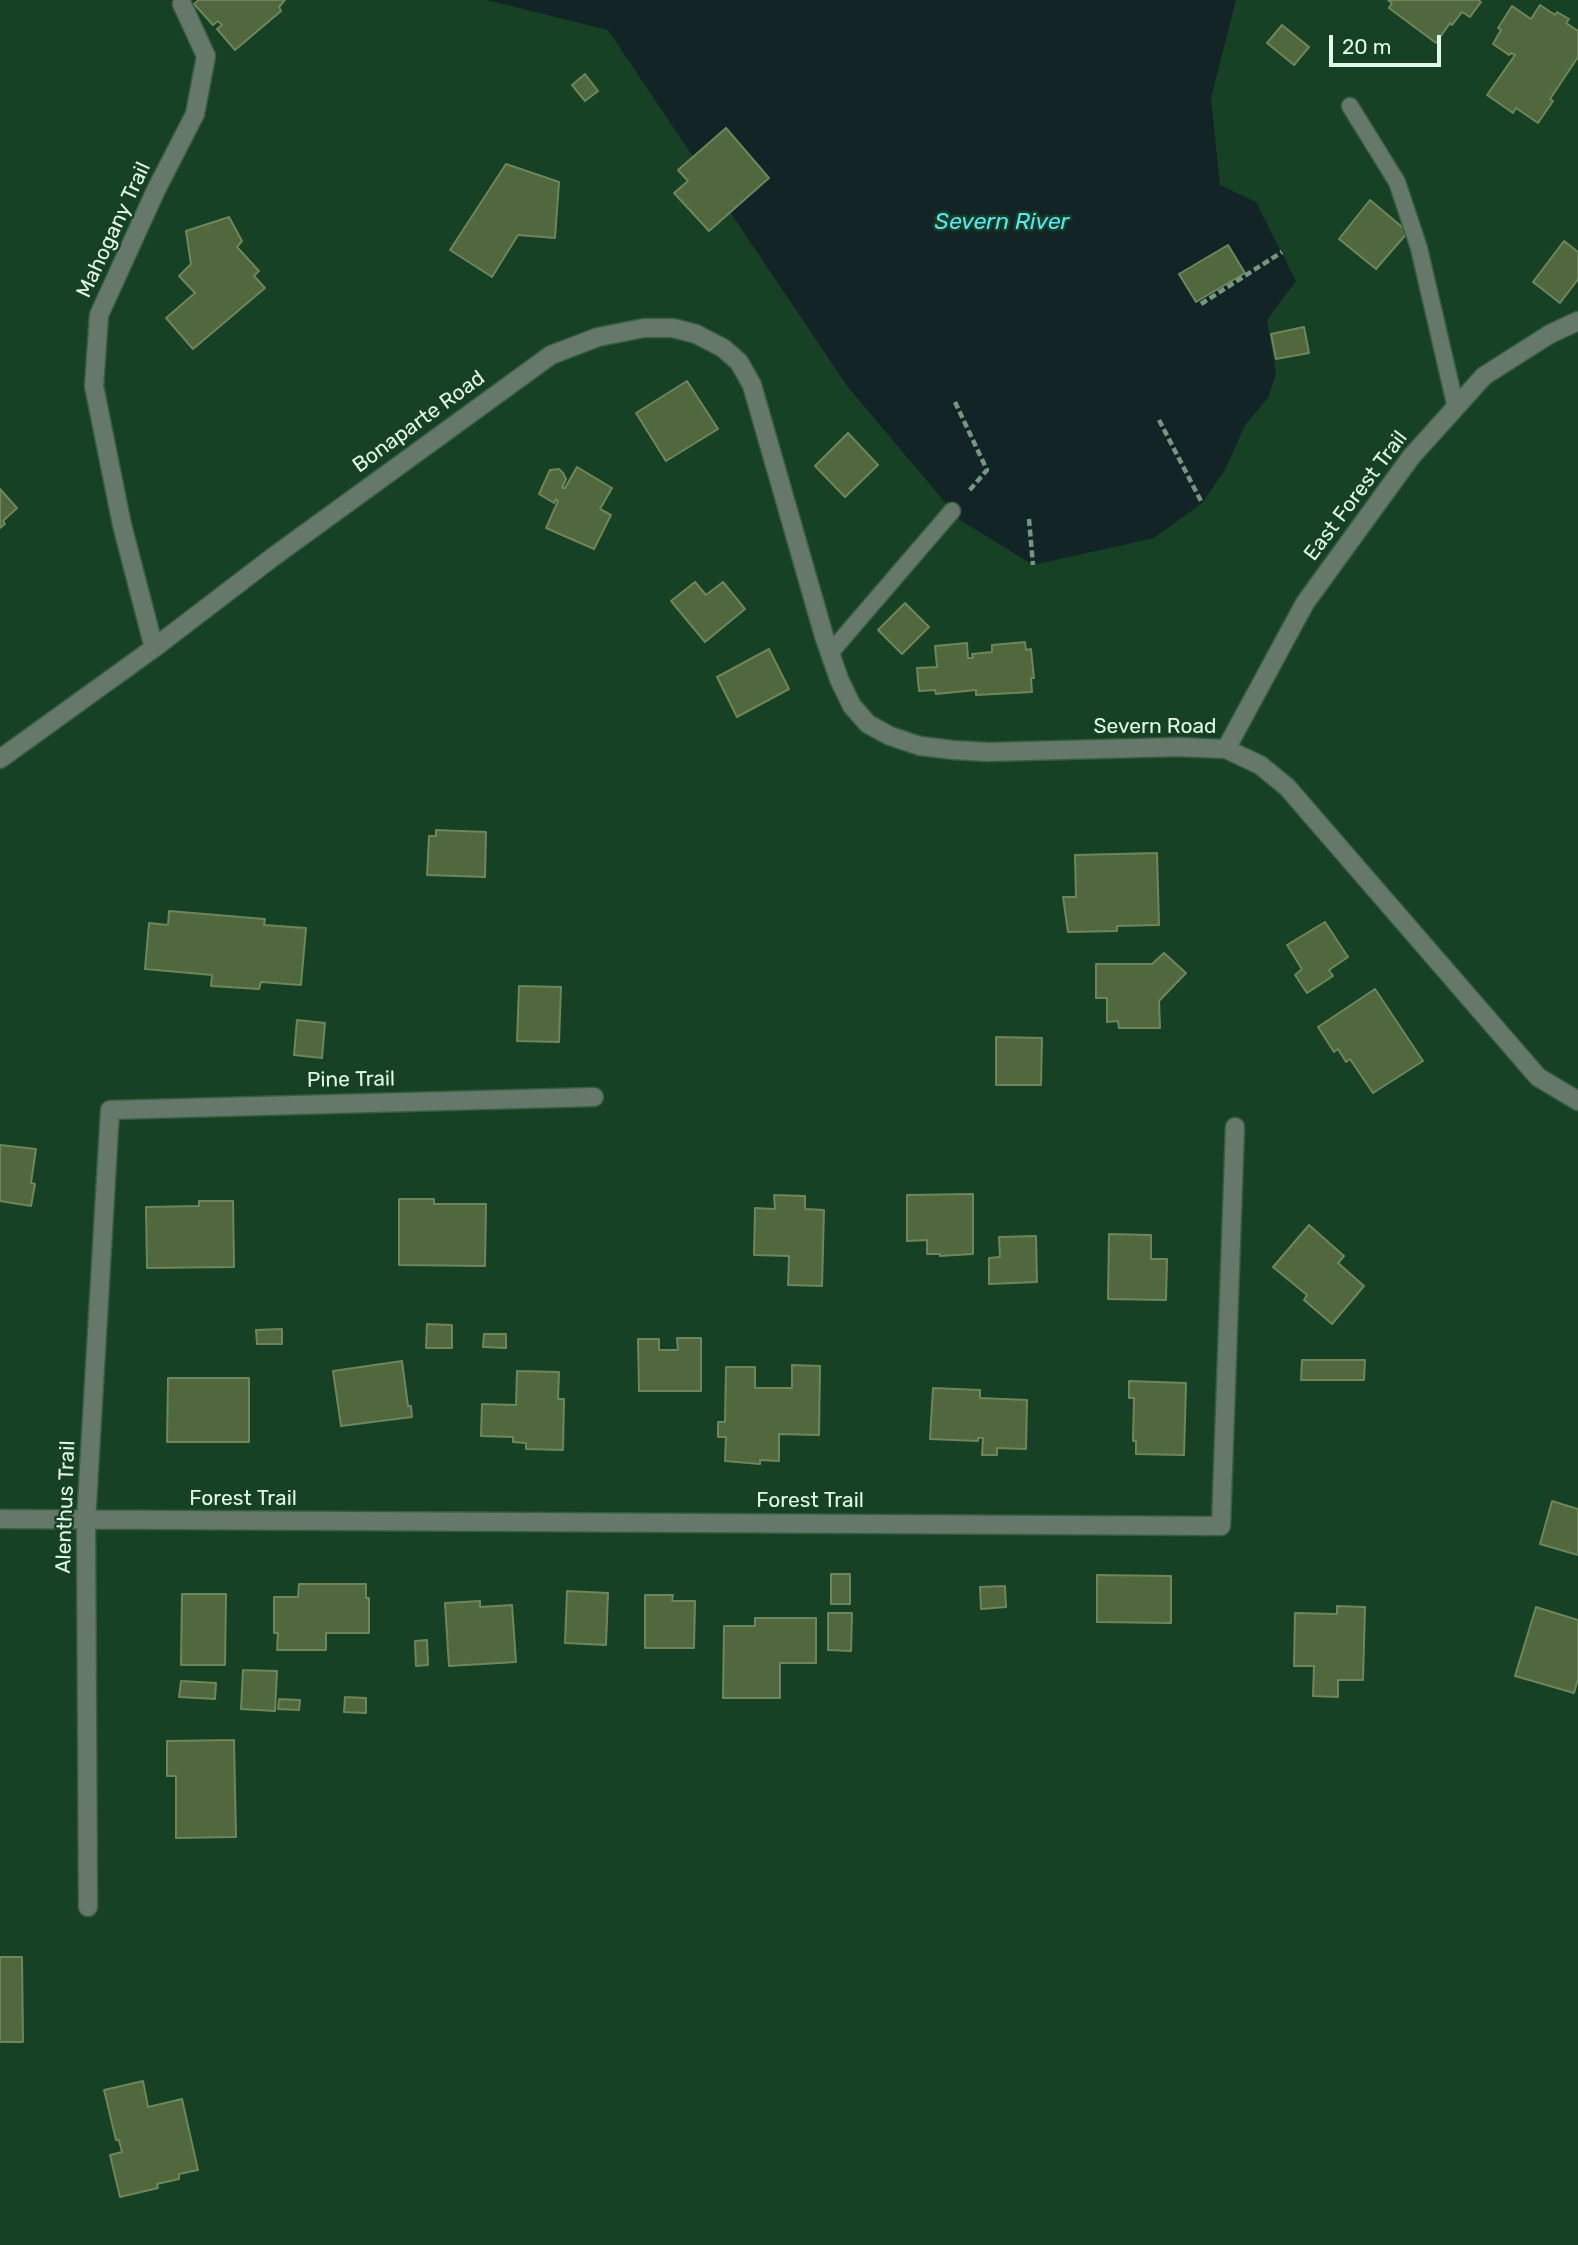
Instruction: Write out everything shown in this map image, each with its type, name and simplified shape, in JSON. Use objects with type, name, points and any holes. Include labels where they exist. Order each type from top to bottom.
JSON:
[{"type":"street","name":"Mahogany Trail","points":[[154,648],[122,525],[94,387],[99,315],[156,190],[195,114],[206,56],[182,4]]},
{"type":"street","name":"East Forest Trail","points":[[1226,749],[1305,603],[1411,457],[1484,376],[1550,334],[1578,321]]},
{"type":"street","name":"Bonaparte Road","points":[[0,759],[551,355],[598,337],[643,328],[673,328],[696,334],[723,348],[740,362],[752,385],[797,541]]},
{"type":"street","name":"Severn Road","points":[[797,541],[830,653],[852,706],[868,724],[890,736],[920,746],[988,752],[1178,747],[1226,749],[1260,765],[1287,787],[1538,1077],[1578,1101]]},
{"type":"street","name":"Pine Trail","points":[[110,1110],[594,1097]]},
{"type":"street","name":"Alenthus Trail","points":[[88,1907],[86,1521],[110,1110]]},
{"type":"street","name":"Forest Trail","points":[[0,1519],[1221,1526],[1235,1127]]},
{"type":"lane","points":[[1350,106],[1397,181],[1419,248],[1455,408]]},
{"type":"lane","points":[[830,653],[952,511]]},
{"type":"path","points":[[1201,304],[1282,252]]},
{"type":"path","points":[[952,511],[987,470],[955,402]]},
{"type":"path","points":[[1159,420],[1202,503]]},
{"type":"path","points":[[1029,519],[1033,565]]},
{"type":"water","name":"Severn River","points":[[487,0],[1236,0],[1211,98],[1220,185],[1256,202],[1296,281],[1267,320],[1276,374],[1268,398],[1245,425],[1225,470],[1202,503],[1154,538],[1033,565],[960,520],[847,386],[608,30]]},
{"type":"building","points":[[199,0],[285,0],[279,7],[281,11],[235,50],[217,29],[222,25],[218,21],[213,25],[194,4]]},
{"type":"building","points":[[1388,0],[1481,2],[1470,17],[1462,12],[1452,25],[1450,23],[1436,43],[1389,8],[1392,3]]},
{"type":"building","points":[[1540,5],[1555,15],[1557,12],[1569,19],[1566,23],[1578,31],[1578,57],[1550,99],[1553,101],[1538,123],[1516,108],[1513,113],[1487,95],[1515,55],[1509,55],[1493,44],[1501,30],[1498,28],[1512,6],[1531,19]]},
{"type":"building","points":[[1282,25],[1309,47],[1294,65],[1267,43]]},
{"type":"building","points":[[585,74],[598,91],[585,101],[572,85]]},
{"type":"building","points":[[726,128],[769,178],[709,231],[674,193],[688,181],[678,170]]},
{"type":"building","points":[[506,164],[559,182],[555,238],[518,235],[492,277],[450,250]]},
{"type":"building","points":[[1370,200],[1408,232],[1376,269],[1339,239]]},
{"type":"building","points":[[229,217],[242,241],[237,247],[259,271],[254,276],[265,288],[193,349],[166,318],[195,293],[179,276],[191,264],[186,231]]},
{"type":"building","points":[[1564,241],[1578,252],[1578,279],[1560,303],[1533,282]]},
{"type":"building","points":[[1228,245],[1245,273],[1196,302],[1179,274]]},
{"type":"building","points":[[1304,327],[1309,353],[1276,359],[1271,334]]},
{"type":"building","points":[[687,381],[718,429],[666,461],[636,413]]},
{"type":"building","points":[[848,433],[878,465],[845,497],[815,466]]},
{"type":"building","points":[[577,467],[612,488],[600,509],[611,515],[594,549],[546,528],[558,501],[556,499],[554,503],[539,494],[550,470],[559,469],[563,473],[566,479],[562,488],[565,488]]},
{"type":"building","points":[[0,489],[17,508],[3,521],[5,524],[0,528]]},
{"type":"building","points":[[695,582],[706,595],[723,582],[745,609],[705,642],[671,601]]},
{"type":"building","points":[[905,603],[929,627],[902,654],[878,630]]},
{"type":"building","points":[[1025,642],[1026,650],[1031,649],[1034,678],[1031,678],[1032,692],[976,695],[976,690],[936,694],[935,690],[919,691],[917,668],[937,667],[935,646],[967,643],[968,658],[973,658],[972,654],[992,652],[992,645]]},
{"type":"building","points":[[769,649],[789,689],[737,717],[717,677]]},
{"type":"building","points":[[436,830],[486,832],[485,877],[427,875],[429,836],[436,836]]},
{"type":"building","points":[[1157,853],[1159,925],[1117,926],[1117,931],[1068,932],[1063,897],[1076,897],[1075,855]]},
{"type":"building","points":[[169,911],[265,919],[264,925],[306,928],[301,985],[261,982],[259,989],[211,986],[212,975],[145,969],[149,923],[168,925]]},
{"type":"building","points":[[1325,922],[1348,957],[1329,970],[1333,976],[1307,993],[1295,975],[1302,969],[1287,945]]},
{"type":"building","points":[[1164,953],[1186,973],[1159,1001],[1160,1028],[1119,1028],[1118,1021],[1107,1022],[1107,998],[1096,998],[1096,964],[1152,964]]},
{"type":"building","points":[[519,986],[561,987],[559,1042],[517,1041]]},
{"type":"building","points":[[1375,989],[1423,1061],[1373,1093],[1350,1059],[1346,1062],[1338,1049],[1334,1052],[1318,1027]]},
{"type":"building","points":[[297,1020],[325,1023],[322,1058],[294,1055]]},
{"type":"building","points":[[996,1037],[1042,1038],[1041,1085],[996,1085]]},
{"type":"building","points":[[0,1145],[36,1149],[31,1206],[0,1201]]},
{"type":"building","points":[[973,1194],[973,1254],[927,1254],[927,1240],[907,1241],[907,1195]]},
{"type":"building","points":[[774,1195],[805,1196],[805,1209],[824,1210],[822,1286],[788,1285],[789,1256],[754,1255],[755,1208],[775,1209]]},
{"type":"building","points":[[399,1199],[434,1199],[434,1204],[486,1204],[485,1266],[399,1265]]},
{"type":"building","points":[[199,1201],[233,1201],[234,1267],[147,1268],[146,1207],[199,1206]]},
{"type":"building","points":[[1309,1225],[1344,1256],[1338,1263],[1364,1286],[1332,1324],[1304,1300],[1307,1295],[1273,1267]]},
{"type":"building","points":[[1109,1234],[1151,1235],[1151,1259],[1167,1259],[1166,1300],[1108,1299]]},
{"type":"building","points":[[1036,1236],[1037,1282],[989,1284],[989,1258],[1000,1257],[999,1237]]},
{"type":"building","points":[[427,1324],[452,1325],[452,1348],[426,1348]]},
{"type":"building","points":[[282,1329],[282,1344],[257,1344],[256,1330]]},
{"type":"building","points":[[484,1334],[506,1334],[506,1348],[483,1347]]},
{"type":"building","points":[[677,1338],[701,1338],[701,1391],[639,1391],[638,1339],[659,1339],[659,1350],[678,1350]]},
{"type":"building","points":[[1302,1360],[1365,1360],[1364,1380],[1301,1380]]},
{"type":"building","points":[[402,1361],[412,1417],[341,1426],[333,1371]]},
{"type":"building","points":[[792,1365],[820,1366],[819,1435],[779,1434],[779,1461],[760,1460],[760,1464],[725,1461],[726,1437],[718,1437],[718,1422],[725,1422],[726,1367],[755,1367],[755,1388],[792,1388]]},
{"type":"building","points":[[517,1371],[559,1372],[558,1399],[564,1399],[563,1450],[526,1449],[526,1443],[513,1442],[513,1437],[481,1436],[482,1404],[516,1405]]},
{"type":"building","points":[[168,1378],[249,1378],[249,1442],[167,1442]]},
{"type":"building","points":[[1129,1381],[1186,1383],[1184,1455],[1136,1454],[1136,1441],[1133,1441],[1134,1398],[1129,1398]]},
{"type":"building","points":[[933,1388],[980,1390],[980,1398],[1027,1400],[1026,1449],[997,1448],[997,1455],[982,1455],[983,1438],[978,1438],[978,1441],[930,1439]]},
{"type":"building","points":[[1552,1501],[1578,1509],[1578,1555],[1540,1544]]},
{"type":"building","points":[[831,1574],[850,1574],[850,1604],[831,1604]]},
{"type":"building","points":[[1097,1575],[1171,1576],[1171,1623],[1097,1622]]},
{"type":"building","points":[[299,1584],[366,1584],[366,1598],[369,1598],[369,1633],[326,1633],[326,1650],[277,1650],[274,1597],[298,1597]]},
{"type":"building","points":[[1005,1586],[1006,1607],[981,1609],[980,1587]]},
{"type":"building","points":[[567,1591],[608,1593],[606,1645],[565,1643]]},
{"type":"building","points":[[182,1594],[226,1594],[225,1665],[181,1665]]},
{"type":"building","points":[[645,1595],[673,1595],[672,1601],[695,1601],[694,1648],[645,1648]]},
{"type":"building","points":[[480,1601],[480,1607],[512,1605],[516,1662],[449,1666],[445,1603]]},
{"type":"building","points":[[1337,1606],[1365,1607],[1363,1680],[1338,1680],[1338,1697],[1313,1696],[1314,1666],[1294,1666],[1295,1613],[1337,1614]]},
{"type":"building","points":[[1536,1607],[1578,1620],[1578,1679],[1574,1693],[1515,1676]]},
{"type":"building","points":[[828,1613],[852,1613],[851,1651],[828,1650]]},
{"type":"building","points":[[755,1618],[816,1618],[816,1663],[780,1663],[780,1698],[723,1698],[724,1626],[755,1626]]},
{"type":"building","points":[[427,1640],[428,1665],[416,1666],[415,1641]]},
{"type":"building","points":[[243,1670],[277,1671],[275,1711],[241,1709]]},
{"type":"building","points":[[181,1681],[216,1683],[215,1699],[179,1697]]},
{"type":"building","points":[[345,1697],[366,1698],[366,1713],[344,1712]]},
{"type":"building","points":[[279,1699],[300,1700],[299,1710],[278,1709]]},
{"type":"building","points":[[234,1740],[236,1837],[176,1838],[176,1776],[167,1776],[167,1741]]},
{"type":"building","points":[[0,1957],[22,1957],[23,2042],[0,2042]]},
{"type":"building","points":[[143,2081],[148,2107],[182,2099],[198,2170],[179,2174],[179,2179],[157,2184],[158,2188],[120,2197],[110,2155],[122,2152],[119,2140],[116,2140],[104,2090]]}]
